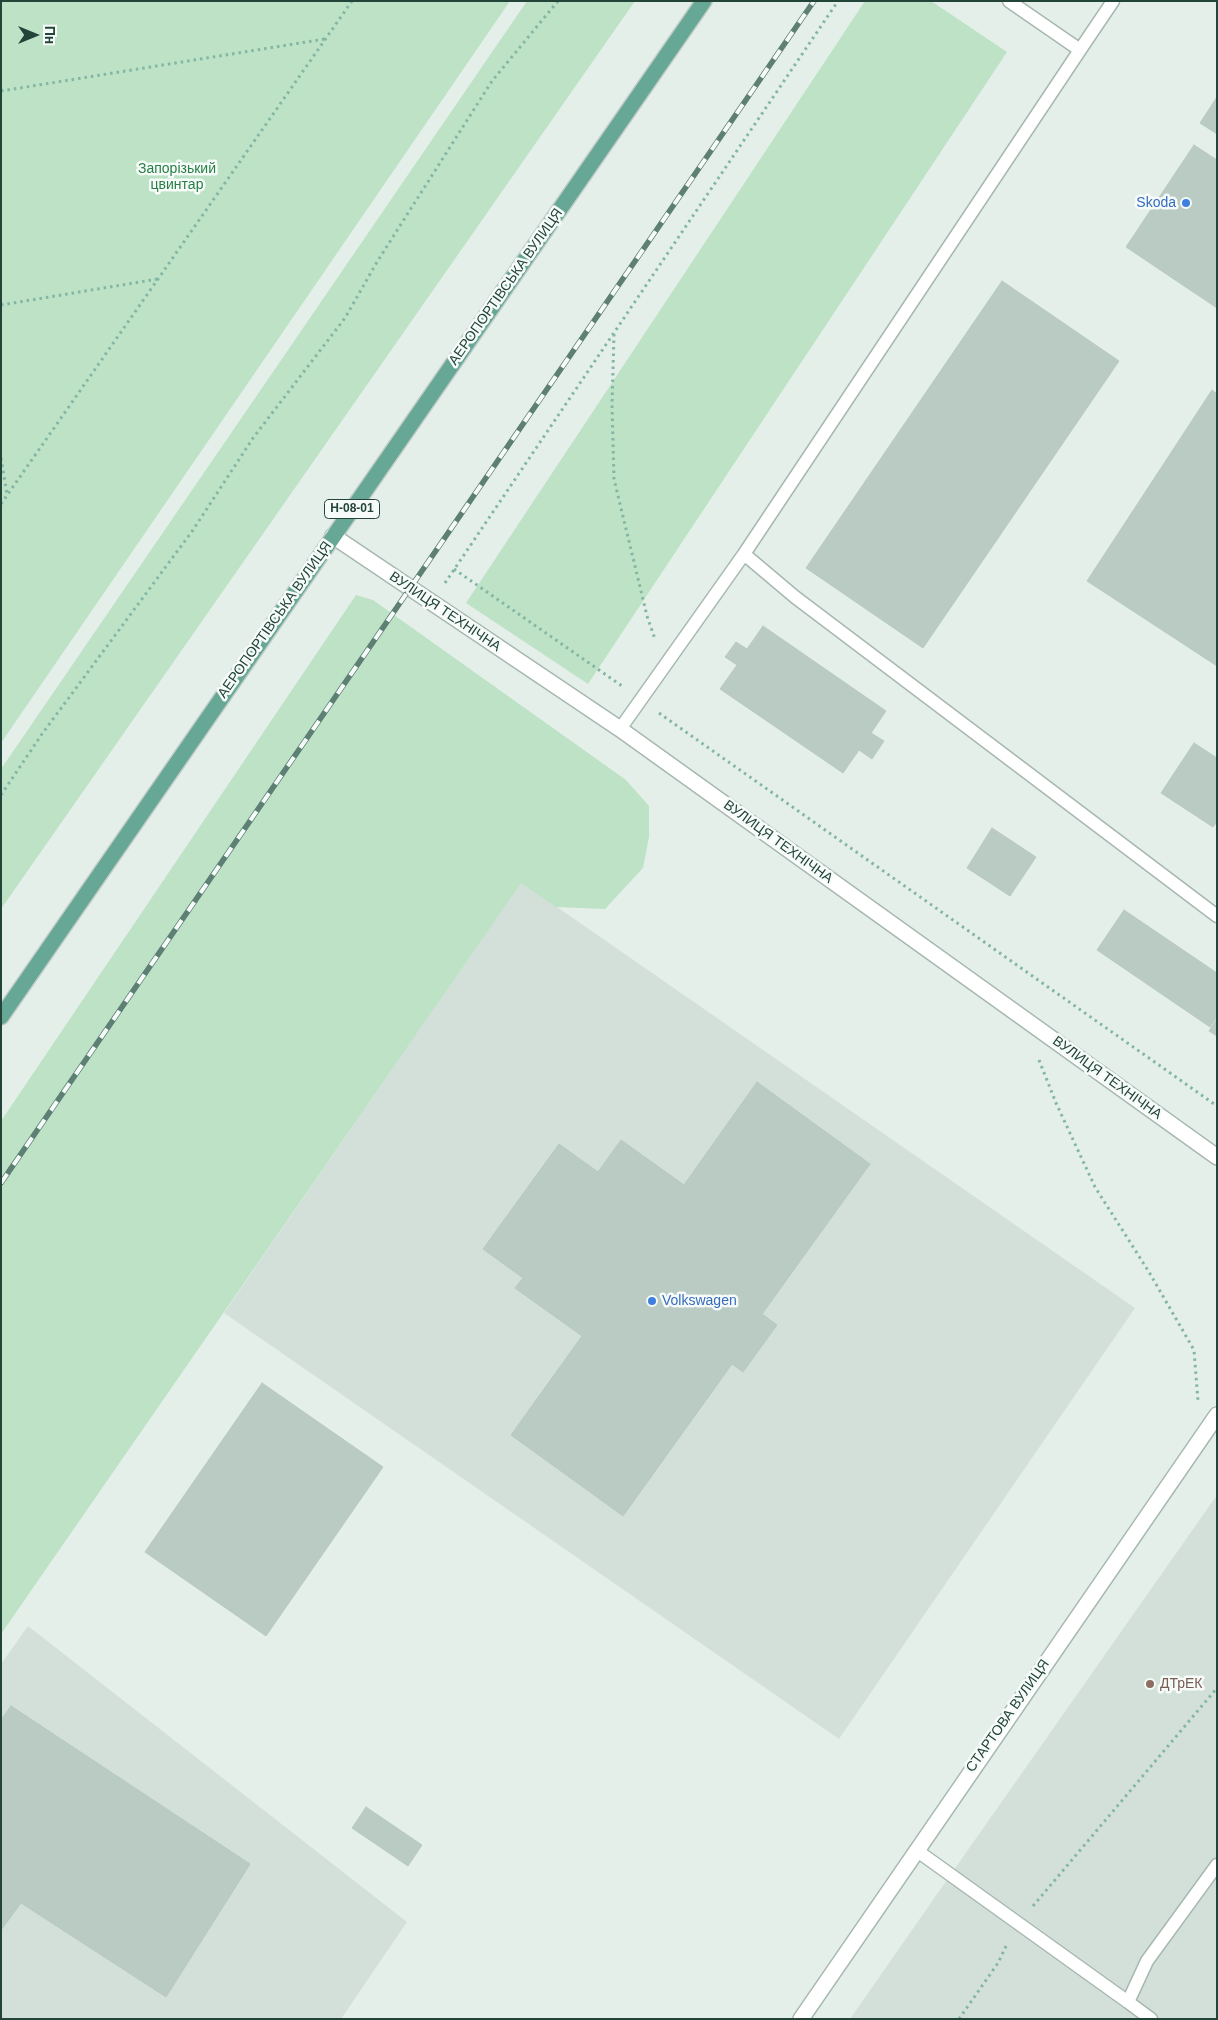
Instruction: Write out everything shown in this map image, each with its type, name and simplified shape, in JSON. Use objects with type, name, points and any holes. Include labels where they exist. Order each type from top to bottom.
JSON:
[{"type":"main road","name":"АЕРОПОРТІВСЬКА ВУЛИЦЯ","points":[[1,1017],[704,1]]},
{"type":"street","name":"ВУЛИЦЯ ТЕХНІЧНА","points":[[333,536],[620,729],[1217,1157]]},
{"type":"street","name":"СТАРТОВА ВУЛИЦЯ","points":[[801,2019],[1217,1414]]},
{"type":"lane","points":[[1009,1],[1080,50]]},
{"type":"lane","points":[[620,729],[744,554],[1113,1]]},
{"type":"lane","points":[[744,554],[795,597],[1217,916]]},
{"type":"lane","points":[[916,1850],[1151,2019]]},
{"type":"lane","points":[[1128,2002],[1147,1961],[1217,1865]]},
{"type":"path","points":[[1,504],[352,1]]},
{"type":"path","points":[[1,795],[42,734],[193,530],[253,438],[345,318],[377,262],[492,81],[558,1]]},
{"type":"path","points":[[432,604],[838,1]]},
{"type":"path","points":[[1,91],[325,39]]},
{"type":"path","points":[[1,305],[158,280]]},
{"type":"path","points":[[614,333],[612,406],[614,479],[647,616],[665,667]]},
{"type":"path","points":[[1,458],[8,495]]},
{"type":"path","points":[[454,569],[1217,1106]]},
{"type":"path","points":[[1022,1017],[1056,1103],[1095,1187],[1149,1272],[1194,1350],[1201,1438]]},
{"type":"path","points":[[959,2019],[998,1963],[1017,1924],[1217,1688]]},
{"type":"shaded area","points":[[521,882],[1135,1308],[839,1739],[224,1313]]},
{"type":"shaded area","name":"ДТрЕК","points":[[1217,1495],[1217,2019],[850,2019],[951,1874]]},
{"type":"shaded area","points":[[28,1626],[407,1922],[341,2019],[1,2019],[1,1664]]},
{"type":"green space","name":"Запорізький цвинтар","points":[[1,1],[510,1],[1,743]]},
{"type":"green space","points":[[527,1],[635,1],[1,909],[1,769]]},
{"type":"green space","points":[[865,1],[931,1],[1007,52],[588,684],[466,603]]},
{"type":"green space","points":[[356,595],[373,600],[626,780],[649,806],[649,837],[643,868],[605,909],[556,907],[521,883],[1,1634],[1,1121]]},
{"type":"building","points":[[1217,97],[1217,134],[1200,123]]},
{"type":"building","name":"Skoda","points":[[1194,145],[1217,160],[1217,308],[1126,247]]},
{"type":"building","points":[[1002,281],[1119,361],[923,648],[806,568]]},
{"type":"building","points":[[1212,390],[1217,394],[1217,666],[1087,581]]},
{"type":"building","points":[[763,626],[886,711],[871,733],[884,741],[872,759],[859,750],[843,773],[720,689],[737,665],[725,657],[736,642],[747,649]]},
{"type":"building","points":[[1194,743],[1217,758],[1217,822],[1213,827],[1161,793]]},
{"type":"building","points":[[992,828],[1036,857],[1010,896],[967,868]]},
{"type":"building","points":[[1124,910],[1217,973],[1217,1017],[1210,1027],[1097,950]]},
{"type":"building","points":[[1217,1019],[1217,1036],[1209,1031]]},
{"type":"building","name":"Volkswagen","points":[[757,1082],[870,1164],[762,1314],[777,1325],[743,1372],[732,1364],[623,1516],[511,1435],[582,1336],[515,1288],[523,1278],[483,1249],[559,1144],[598,1172],[621,1140],[684,1185]]},
{"type":"building","points":[[262,1383],[383,1467],[266,1636],[145,1552]]},
{"type":"building","points":[[11,1706],[250,1864],[166,1997],[21,1903],[1,1930],[1,1720]]},
{"type":"building","points":[[366,1807],[422,1845],[408,1866],[352,1828]]},
{"type":"railway","points":[[1,1183],[814,1]]},
{"type":"place","name":"Skoda","points":[[1186,203]]},
{"type":"place","name":"Volkswagen","points":[[652,1301]]},
{"type":"place","name":"ДТрЕК","points":[[1150,1684]]}]
